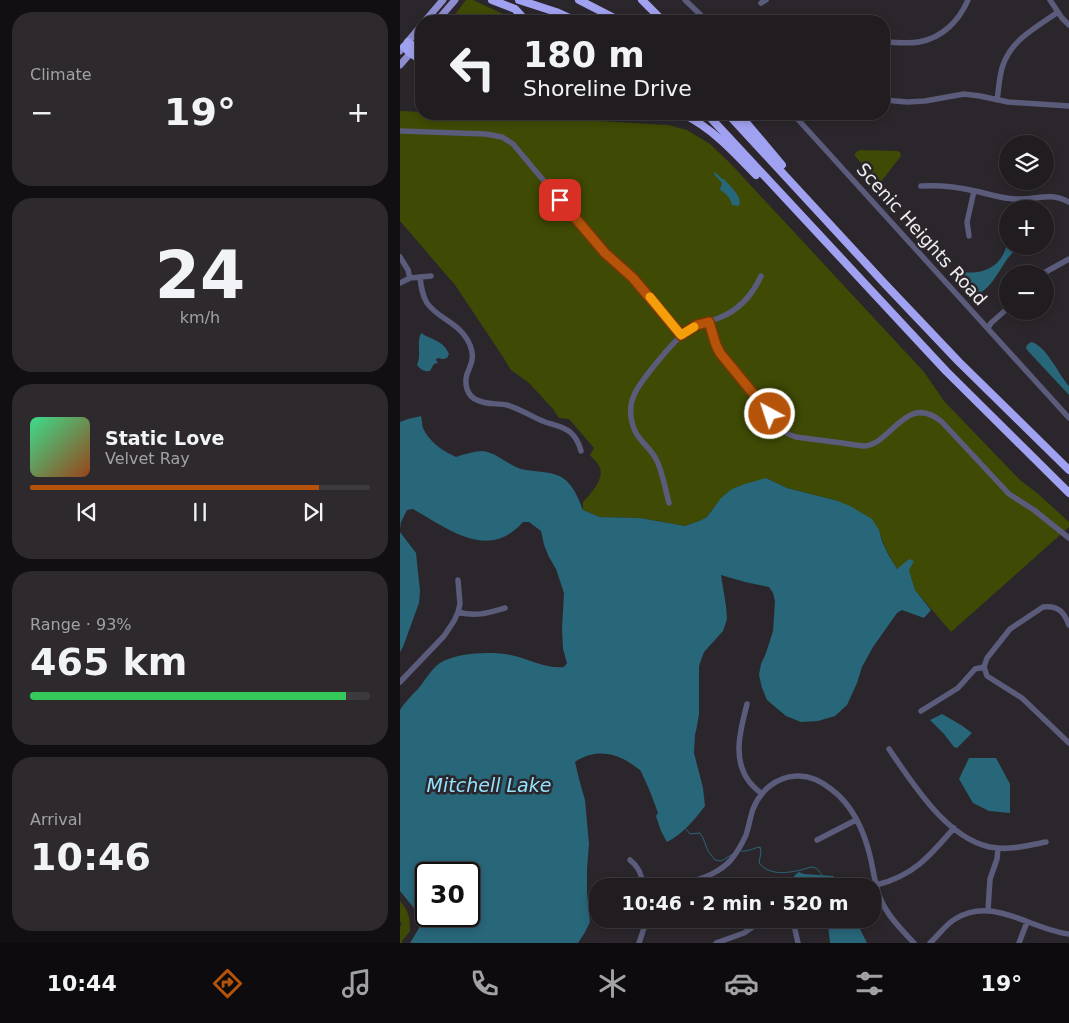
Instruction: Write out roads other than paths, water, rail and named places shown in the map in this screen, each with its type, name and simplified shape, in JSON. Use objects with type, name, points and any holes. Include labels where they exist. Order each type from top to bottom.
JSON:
[{"type":"highway","points":[[492,0],[515,9],[520,15]]},
{"type":"highway","points":[[518,0],[561,15]]},
{"type":"highway","points":[[579,0],[608,15]]},
{"type":"highway","points":[[642,0],[658,15]]},
{"type":"highway","points":[[693,120],[719,138],[806,226],[828,245]]},
{"type":"highway","points":[[713,120],[946,371],[1069,493]]},
{"type":"highway","points":[[734,120],[978,382],[1069,470]]},
{"type":"highway","points":[[744,120],[839,233]]},
{"type":"highway","points":[[978,382],[1069,462]]},
{"type":"main road","points":[[442,15],[455,0]]},
{"type":"main road","points":[[430,15],[441,2]]},
{"type":"main road","points":[[404,47],[415,33]]},
{"type":"main road","points":[[400,65],[415,52]]},
{"type":"street","points":[[685,0],[701,15]]},
{"type":"street","points":[[890,42],[920,42],[932,38],[957,20],[968,0]]},
{"type":"street","points":[[1050,0],[1069,25]]},
{"type":"street","points":[[997,100],[1003,64],[1014,45],[1058,12]]},
{"type":"street","points":[[890,100],[926,101],[964,94],[1022,104],[1069,106]]},
{"type":"street","name":"Scenic Heights Road","points":[[798,120],[1069,418]]},
{"type":"street","points":[[400,132],[486,134],[502,137],[513,144],[600,248],[633,278],[681,335]]},
{"type":"street","points":[[921,186],[974,190],[1011,199],[1054,196],[1069,202]]},
{"type":"street","points":[[969,236],[967,222],[974,190]]},
{"type":"street","points":[[400,257],[408,270],[410,278]]},
{"type":"street","points":[[1054,266],[1069,259]]},
{"type":"street","points":[[400,283],[410,278],[431,276]]},
{"type":"street","points":[[669,503],[657,461],[641,441],[631,420],[631,407],[634,395],[651,370],[681,335],[697,325],[728,314],[742,305],[755,290],[761,276]]},
{"type":"street","points":[[420,277],[426,302],[459,329],[470,346],[472,362],[466,381],[468,392],[472,397],[483,402],[513,407],[543,422],[564,428],[576,437],[580,451]]},
{"type":"street","points":[[988,328],[999,316]]},
{"type":"street","points":[[709,322],[720,353],[788,434],[796,437],[864,446],[875,442],[907,416],[920,413],[930,414],[942,422],[1009,494],[1034,510],[1069,538]]},
{"type":"street","points":[[400,682],[450,629],[458,612],[460,595],[458,580]]},
{"type":"street","points":[[1069,625],[1060,610],[1049,606],[1043,607],[1010,629],[987,658],[984,667],[985,672],[991,679],[1022,698],[1069,744]]},
{"type":"street","points":[[458,612],[475,615],[505,608]]},
{"type":"street","points":[[921,711],[958,688],[975,669],[984,667]]},
{"type":"street","points":[[747,704],[739,741],[740,758],[747,779],[762,794]]},
{"type":"street","points":[[889,749],[924,798],[938,814],[975,843],[998,848],[1046,842]]},
{"type":"street","points":[[703,878],[713,874],[736,853],[745,836],[754,808],[762,794],[776,782],[791,776],[816,779],[837,793],[846,802],[866,843],[874,878]]},
{"type":"street","points":[[817,840],[856,820]]},
{"type":"street","points":[[881,884],[905,875],[930,856],[954,828]]},
{"type":"street","points":[[988,910],[990,879],[997,859],[998,848]]},
{"type":"street","points":[[630,860],[639,870],[642,878]]},
{"type":"street","points":[[881,899],[889,914],[914,943]]},
{"type":"street","points":[[930,943],[948,924],[964,914],[988,910],[999,912],[1050,931],[1069,934]]},
{"type":"street","points":[[1019,943],[1027,922]]},
{"type":"street","points":[[640,943],[644,928]]},
{"type":"street","points":[[716,943],[750,928]]},
{"type":"street","points":[[795,928],[798,943]]},
{"type":"water","points":[[715,172],[737,194],[740,200],[738,206],[732,205],[728,196],[720,190],[722,183],[714,174]]},
{"type":"water","points":[[1002,255],[1010,255],[1003,265],[999,265],[999,272],[991,283],[978,294],[963,278],[961,273],[983,271],[1000,260]]},
{"type":"water","points":[[421,333],[441,343],[449,354],[447,358],[437,358],[438,363],[434,364],[430,371],[423,370],[417,365]]},
{"type":"water","points":[[1031,342],[1042,348],[1069,386],[1069,395],[1028,351],[1027,345]]},
{"type":"water","name":"Mitchell Lake","points":[[421,416],[423,428],[429,438],[441,449],[456,457],[483,451],[493,454],[521,469],[559,476],[573,488],[583,510],[600,517],[640,518],[685,526],[707,517],[721,498],[732,489],[766,478],[787,488],[838,501],[872,519],[897,569],[909,559],[914,561],[909,570],[915,590],[931,610],[924,618],[902,610],[897,613],[873,647],[862,667],[847,705],[835,716],[818,721],[801,722],[786,716],[767,700],[759,675],[773,631],[775,601],[773,593],[769,587],[721,575],[727,619],[723,631],[704,652],[699,666],[699,714],[694,753],[703,788],[705,806],[697,816],[683,831],[667,842],[656,816],[658,813],[640,770],[619,757],[612,755],[597,754],[582,758],[575,762],[585,800],[589,844],[587,893],[589,924],[578,943],[410,943],[419,927],[480,927],[480,862],[415,862],[415,909],[400,891],[400,710],[430,672],[448,659],[467,655],[498,653],[551,667],[564,667],[567,663],[563,649],[562,628],[564,593],[556,569],[544,545],[541,531],[529,522],[523,522],[510,534],[496,540],[468,538],[440,525],[413,509],[407,510],[400,528],[400,422]]},
{"type":"water","points":[[400,532],[416,553],[420,591],[419,603],[400,652]]},
{"type":"water","points":[[942,714],[972,733],[957,748],[930,720]]},
{"type":"water","points":[[969,758],[996,758],[1010,784],[1010,813],[989,811],[973,803],[959,779]]},
{"type":"water","points":[[799,872],[833,876],[835,878],[794,878]]},
{"type":"water","points":[[828,928],[860,928],[867,943],[830,943]]},
{"type":"waterway","points":[[685,828],[690,834],[700,833],[708,851],[715,860],[721,861],[733,854]]},
{"type":"waterway","points":[[741,851],[760,847],[759,863],[773,872],[790,872],[813,867],[822,875]]}]
